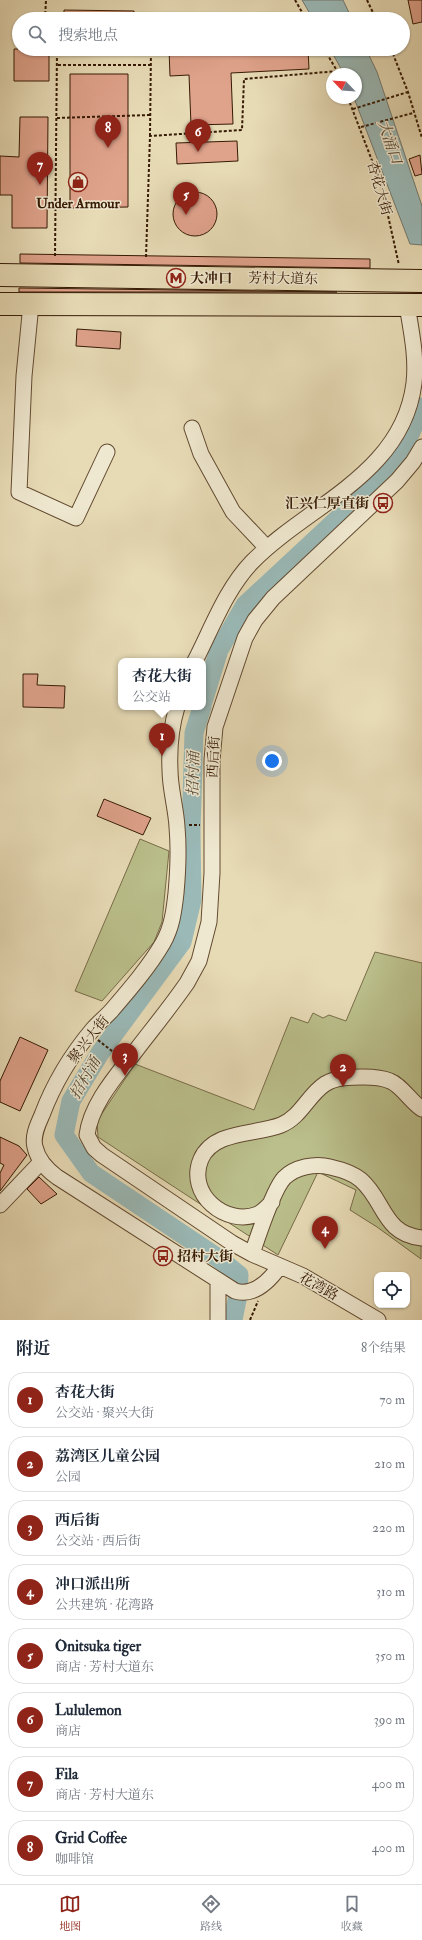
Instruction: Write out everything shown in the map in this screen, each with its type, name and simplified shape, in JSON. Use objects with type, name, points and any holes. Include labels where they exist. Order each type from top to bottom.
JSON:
[{"type":"highway","name":"芳村大道东","points":[[0,275],[412,280]]},
{"type":"highway","name":"芳村大道东","points":[[0,304],[415,305]]},
{"type":"street","points":[[31,304],[24,376],[19,492],[76,518],[107,452]]},
{"type":"street","points":[[197,658],[219,614],[240,578],[251,564],[267,548],[340,494],[364,473],[390,444],[408,408],[414,382],[415,305]]},
{"type":"street","points":[[192,428],[201,454],[233,512],[267,548]]},
{"type":"street","name":"西后街","points":[[280,1266],[252,1254],[232,1243],[102,1155],[94,1148],[87,1135],[91,1117],[100,1100],[126,1062],[187,983],[199,961],[209,922],[212,894],[212,760],[215,727],[248,630],[273,598],[397,481],[413,462],[422,447]]},
{"type":"street","name":"聚兴大街","points":[[176,711],[170,771],[177,826],[177,887],[171,926],[163,942],[141,975],[111,1011],[93,1028],[62,1072],[44,1111],[34,1138],[34,1146],[41,1162],[57,1178],[222,1284]]},
{"type":"street","points":[[272,1202],[260,1213],[240,1218],[231,1216],[208,1202],[202,1193],[198,1176],[200,1162],[205,1152],[219,1141],[266,1130],[283,1124],[297,1115],[324,1084],[338,1079],[365,1077],[391,1081],[422,1109]]},
{"type":"street","points":[[0,1205],[41,1162]]},
{"type":"street","points":[[252,1254],[272,1202],[284,1178],[294,1171],[317,1165],[332,1167],[360,1179],[376,1198],[388,1221],[394,1227],[409,1235],[422,1238]]},
{"type":"street","points":[[218,1320],[222,1284],[235,1291],[244,1293],[267,1282],[280,1266]]},
{"type":"street","name":"花湾路","points":[[280,1266],[317,1284],[378,1320]]},
{"type":"path","points":[[45,12],[46,0]]},
{"type":"path","points":[[295,0],[302,12]]},
{"type":"path","points":[[367,0],[373,12]]},
{"type":"path","points":[[55,256],[57,56]]},
{"type":"path","points":[[146,257],[150,136],[151,56]]},
{"type":"path","points":[[328,56],[335,68]]},
{"type":"path","points":[[394,56],[408,92],[422,138]]},
{"type":"path","points":[[57,65],[150,65]]},
{"type":"path","points":[[150,136],[242,130],[244,79],[326,74]]},
{"type":"path","points":[[353,110],[408,92]]},
{"type":"path","name":"杏花大街","points":[[350,104],[361,128],[381,184],[412,280]]},
{"type":"path","points":[[361,128],[414,113]]},
{"type":"path","points":[[57,118],[150,115]]},
{"type":"path","points":[[177,826],[212,824]]},
{"type":"path","points":[[97,1039],[118,1055]]},
{"type":"green space","points":[[140,839],[169,851],[162,922],[154,942],[102,1001],[75,991]]},
{"type":"green space","points":[[375,952],[422,963],[421,1259],[377,1227],[350,1210],[356,1190],[318,1172],[278,1255],[98,1137],[97,1121],[135,1064],[254,1110],[291,1017],[308,1023],[313,1013],[323,1018],[329,1015],[346,1021]]},
{"type":"water","points":[[302,0],[343,0],[349,12],[309,12]]},
{"type":"water","name":"大涌口","points":[[334,56],[369,56],[377,72],[422,206],[422,245],[410,244],[356,104],[362,104],[362,68],[341,68]]},
{"type":"building","points":[[408,0],[422,0],[422,22],[413,24]]},
{"type":"building","points":[[64,10],[134,11],[134,12],[64,12]]},
{"type":"building","points":[[14,56],[49,56],[49,81],[14,81]]},
{"type":"building","points":[[169,56],[308,56],[309,69],[231,73],[233,124],[191,125],[189,75],[170,76]]},
{"type":"building","points":[[70,74],[128,74],[128,207],[70,208]]},
{"type":"building","points":[[20,117],[48,117],[47,228],[12,228],[12,195],[0,195],[0,156],[19,157]]},
{"type":"building","points":[[237,141],[238,161],[177,164],[176,143]]},
{"type":"building","points":[[420,155],[422,174],[415,176],[409,159]]},
{"type":"building","points":[[195,192],[207,196],[213,202],[217,214],[213,226],[207,232],[195,236],[183,232],[177,226],[173,214],[177,202],[183,196]]},
{"type":"building","points":[[20,254],[370,259],[370,268],[20,263]]},
{"type":"building","points":[[19,288],[337,292],[19,292]]},
{"type":"building","points":[[77,329],[121,332],[120,349],[76,346]]},
{"type":"building","points":[[23,674],[38,674],[37,685],[65,686],[64,708],[23,707]]},
{"type":"building","points":[[104,799],[151,818],[143,835],[97,816]]},
{"type":"building","points":[[20,1037],[48,1050],[20,1111],[0,1102],[0,1081]]},
{"type":"building","points":[[0,1137],[19,1146],[27,1155],[0,1191],[0,1173],[4,1165],[0,1163]]},
{"type":"building","points":[[39,1177],[57,1194],[41,1204],[27,1189]]},
{"type":"waterway","name":"招村涌","points":[[206,692],[219,650],[245,605],[387,473],[403,450],[422,407]]},
{"type":"waterway","name":"招村涌","points":[[201,710],[194,733],[191,831],[192,900],[182,942],[100,1053],[71,1101],[64,1135],[91,1173],[218,1258],[239,1275],[238,1295],[233,1320]]},
{"type":"place","name":"Grid Coffee","points":[[108,148]]},
{"type":"place","name":"Lululemon","points":[[198,152]]},
{"type":"place","name":"Under Armour","points":[[78,182]]},
{"type":"place","name":"Fila","points":[[40,185]]},
{"type":"place","name":"Onitsuka tiger","points":[[186,215]]},
{"type":"place","name":"大冲口","points":[[176,278]]},
{"type":"place","name":"汇兴仁厚直街","points":[[383,503]]},
{"type":"place","name":"杏花大街","points":[[162,756]]},
{"type":"place","name":"西后街","points":[[125,1076]]},
{"type":"place","name":"荔湾区儿童公园","points":[[343,1087]]},
{"type":"place","name":"冲口派出所","points":[[325,1249]]},
{"type":"place","name":"招村大街","points":[[163,1256]]}]
